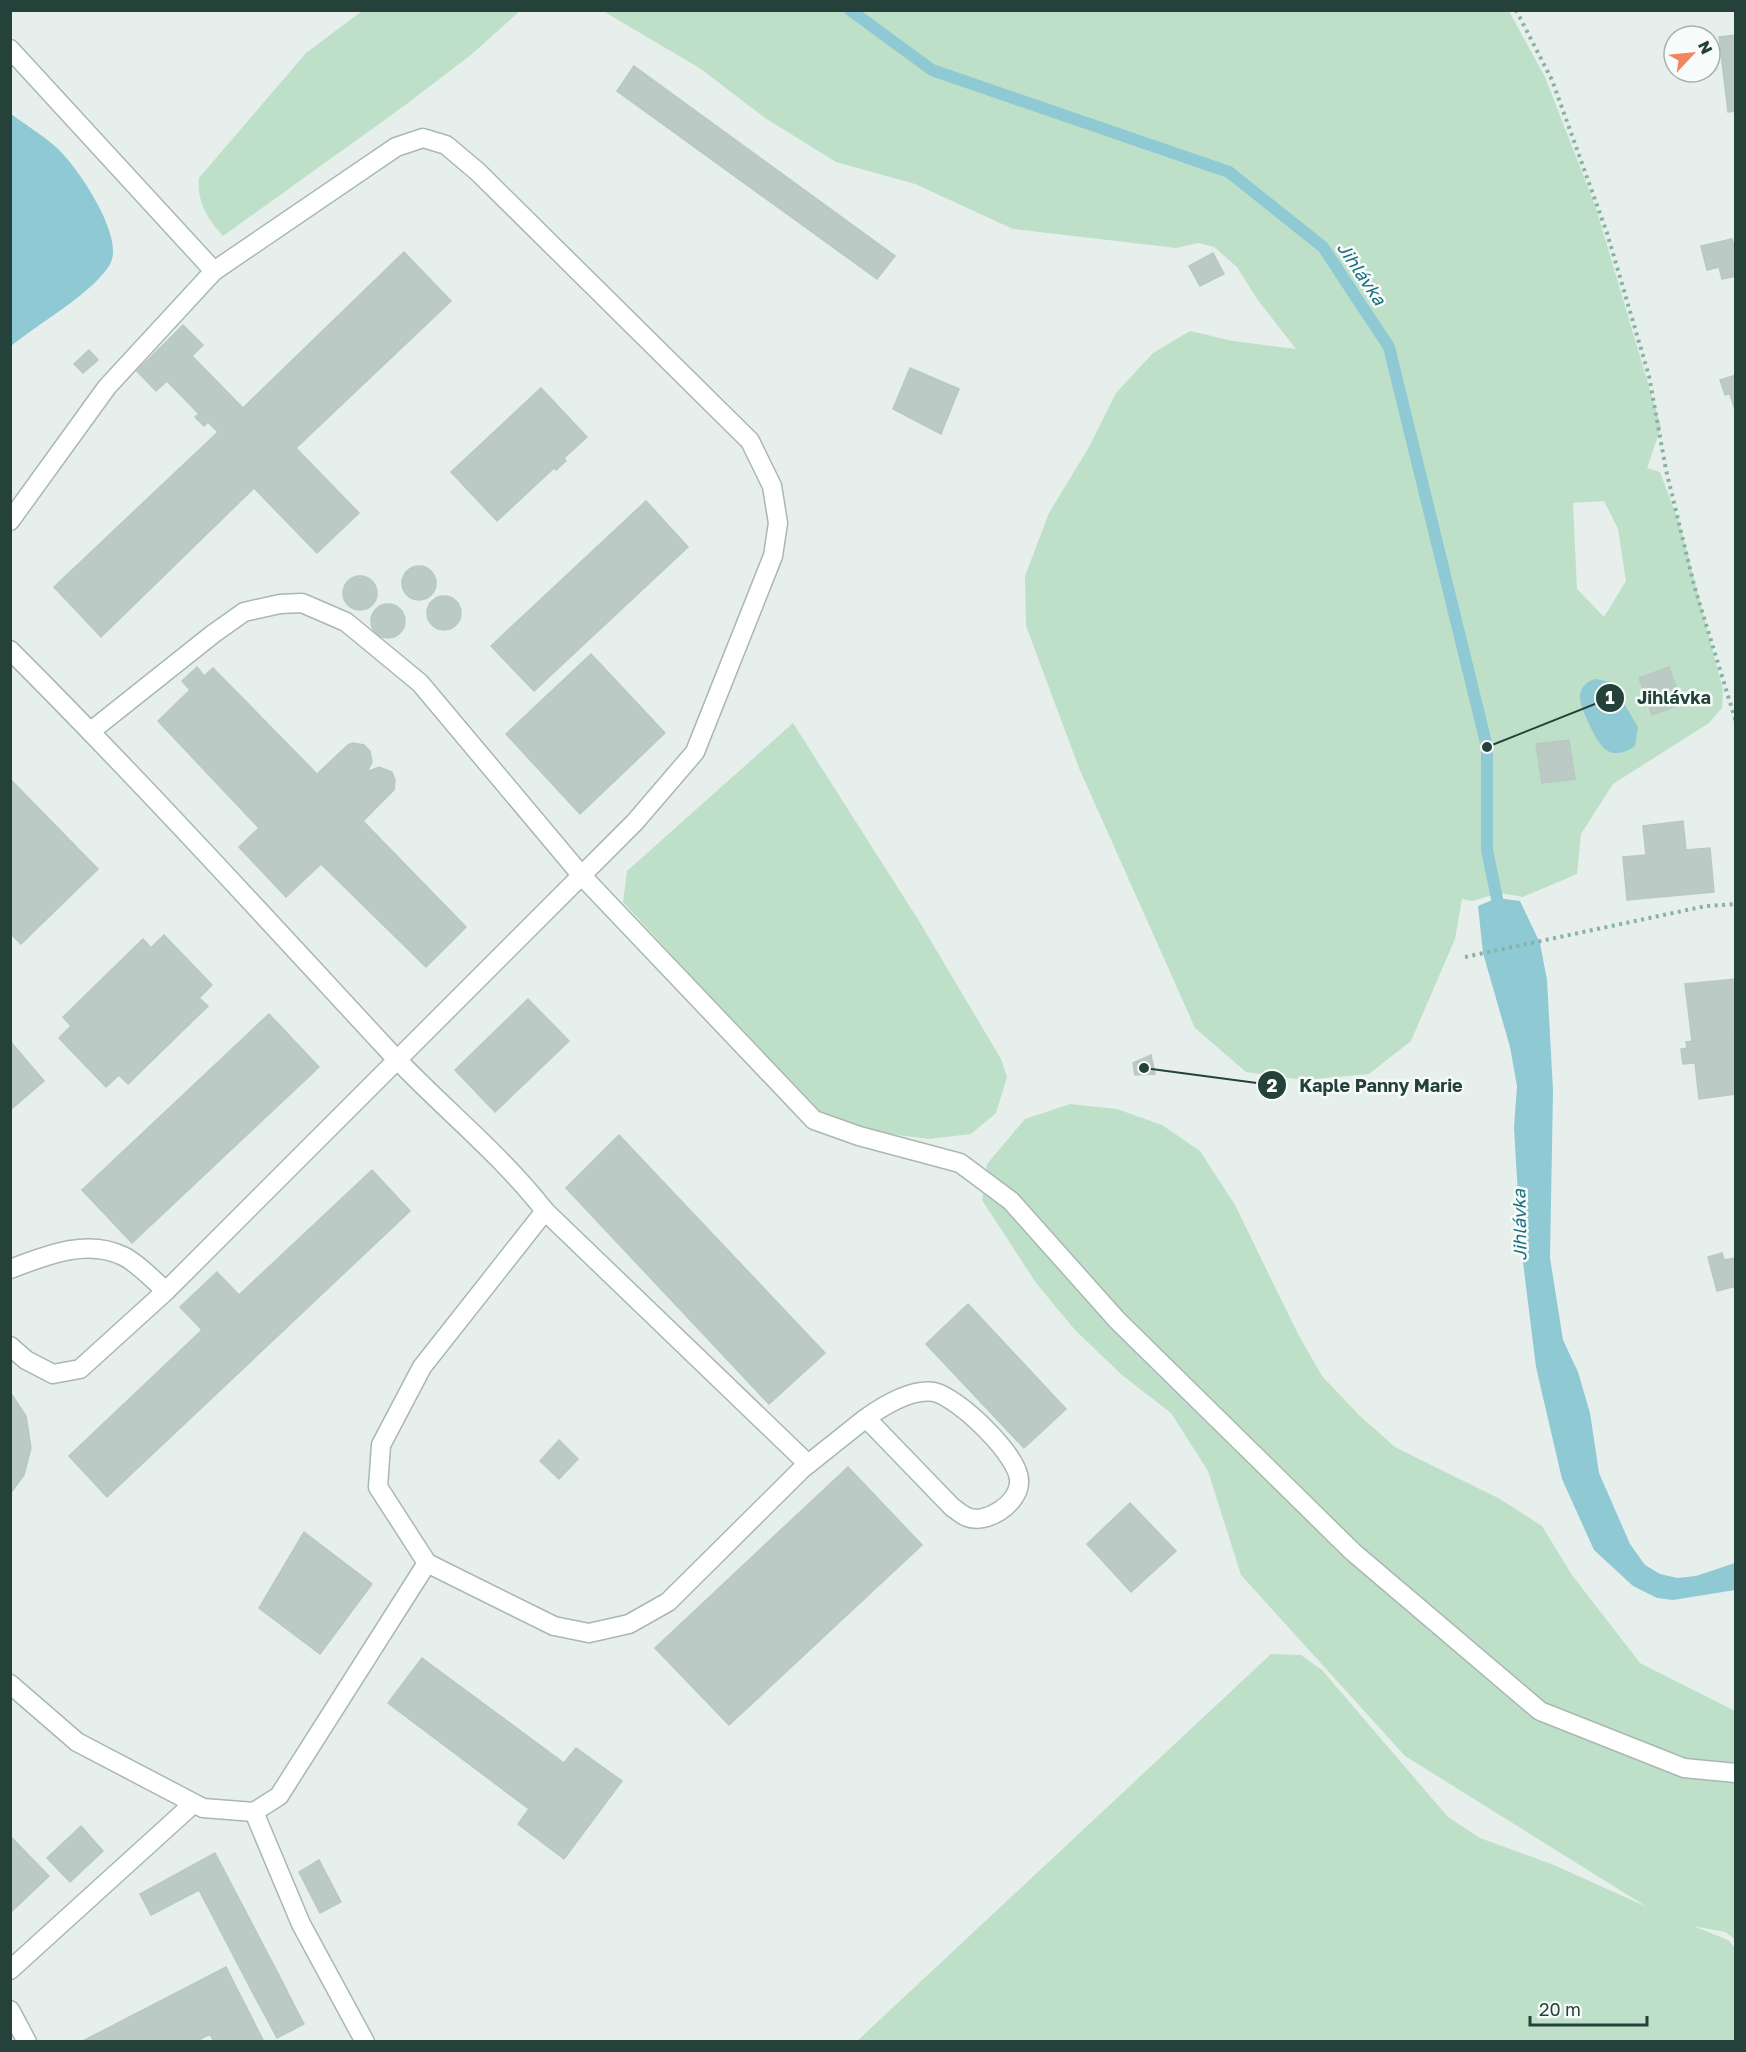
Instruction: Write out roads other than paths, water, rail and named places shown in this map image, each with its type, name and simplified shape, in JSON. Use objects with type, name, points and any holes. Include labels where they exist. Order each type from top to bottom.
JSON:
[{"type":"lane","points":[[10,49],[214,271]]},
{"type":"lane","points":[[10,521],[108,387],[214,271],[396,147],[423,138],[446,146],[478,172],[750,441],[772,486],[778,523],[773,556],[761,591],[695,752],[635,822],[166,1291],[80,1369],[53,1374],[26,1360],[10,1346]]},
{"type":"lane","points":[[91,731],[244,612],[280,604],[303,603],[346,622],[420,682],[582,876],[814,1120],[859,1136],[960,1163],[1011,1201],[1117,1320],[1353,1552],[1540,1710],[1684,1768],[1736,1773]]},
{"type":"lane","points":[[10,650],[91,731],[397,1060],[525,1186],[545,1211],[808,1464]]},
{"type":"lane","points":[[545,1211],[422,1367],[381,1445],[378,1486],[427,1563],[554,1626],[589,1633],[629,1624],[668,1602],[808,1464],[866,1418],[880,1408],[913,1394],[934,1392],[961,1404],[1015,1464],[1020,1483],[1014,1498],[1002,1509],[983,1519],[968,1518],[952,1507],[866,1418]]},
{"type":"lane","points":[[10,1269],[56,1252],[89,1247],[123,1256],[166,1291]]},
{"type":"lane","points":[[10,1684],[77,1742],[193,1803],[203,1808],[254,1812],[279,1796],[427,1563]]},
{"type":"lane","points":[[10,1970],[193,1803]]},
{"type":"lane","points":[[254,1812],[301,1924],[364,2042]]},
{"type":"lane","points":[[10,2010],[27,2042]]},
{"type":"water","points":[[11,114],[44,137],[70,162],[90,190],[107,224],[113,254],[109,266],[90,288],[11,346]]},
{"type":"water","points":[[1595,679],[1611,682],[1638,727],[1635,746],[1626,751],[1618,753],[1606,749],[1596,738],[1588,722],[1581,705],[1580,695],[1585,684]]},
{"type":"water","points":[[1497,898],[1520,901],[1540,943],[1547,980],[1553,1090],[1550,1258],[1563,1340],[1578,1372],[1590,1413],[1599,1473],[1630,1544],[1645,1565],[1660,1574],[1677,1578],[1696,1576],[1735,1563],[1735,1590],[1673,1600],[1657,1598],[1633,1586],[1594,1550],[1562,1479],[1536,1367],[1521,1246],[1514,1128],[1517,1086],[1510,1047],[1483,953],[1478,906]]},
{"type":"waterway","name":"Jihlávka","points":[[850,10],[932,70],[1229,172],[1323,247],[1389,347],[1487,747],[1487,850],[1500,913]]},
{"type":"place","name":"Jihlávka","points":[[1487,747]]},
{"type":"place","name":"Kaple Panny Marie","points":[[1144,1068]]}]
